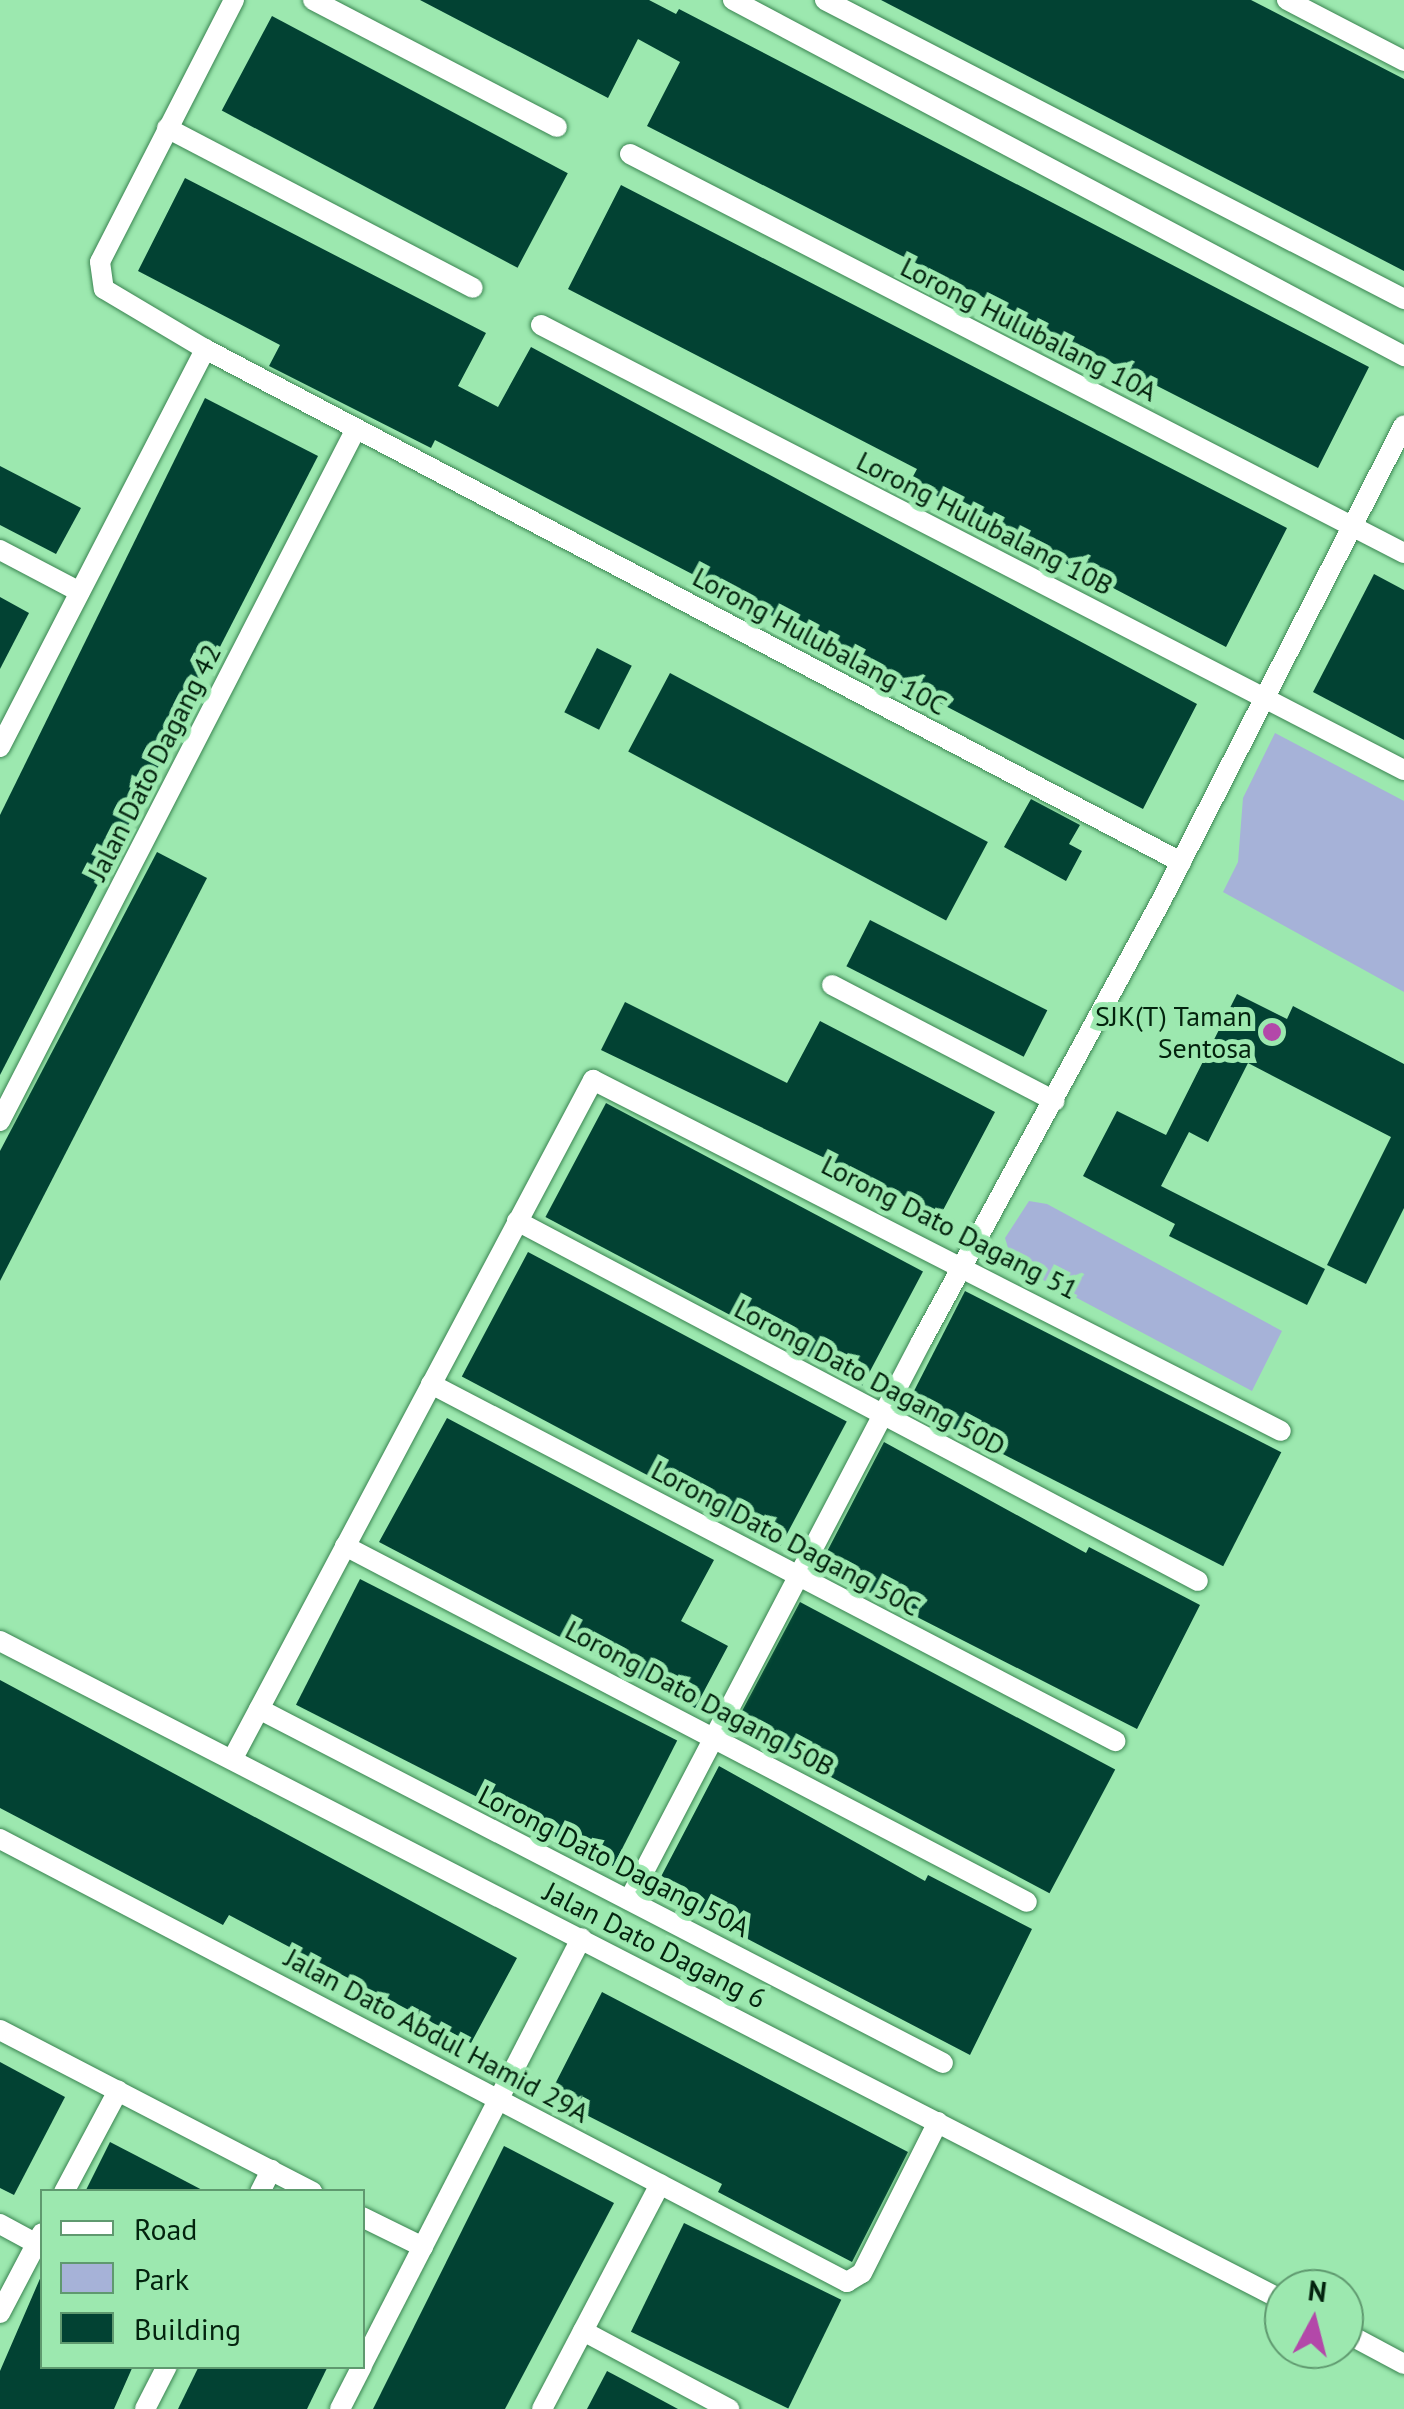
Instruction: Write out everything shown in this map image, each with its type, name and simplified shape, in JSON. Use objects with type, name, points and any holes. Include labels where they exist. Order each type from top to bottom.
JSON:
[{"type":"street","points":[[234,0],[166,128],[473,288]]},
{"type":"street","points":[[314,0],[557,127]]},
{"type":"street","points":[[732,0],[1404,356]]},
{"type":"street","points":[[825,0],[1404,299]]},
{"type":"street","points":[[1287,0],[1404,61]]},
{"type":"street","name":"Lorong Hulubalang 10C","points":[[166,128],[99,274],[104,289],[204,349],[1181,862]]},
{"type":"street","name":"Lorong Hulubalang 10A","points":[[630,154],[1404,552]]},
{"type":"street","name":"Lorong Hulubalang 10B","points":[[541,325],[1404,770]]},
{"type":"street","points":[[0,747],[204,349]]},
{"type":"street","points":[[630,1900],[883,1414],[1181,862],[1404,425]]},
{"type":"street","name":"Jalan Dato Dagang 42","points":[[0,1121],[356,429]]},
{"type":"street","points":[[0,550],[80,592]]},
{"type":"street","points":[[832,985],[1055,1100]]},
{"type":"street","name":"Lorong Dato Dagang 51","points":[[517,1221],[593,1080],[964,1264],[1281,1430]]},
{"type":"street","points":[[233,1758],[517,1221]]},
{"type":"street","name":"Lorong Dato Dagang 50D","points":[[517,1221],[1198,1581]]},
{"type":"street","name":"Lorong Dato Dagang 50C","points":[[430,1384],[1115,1740]]},
{"type":"street","name":"Lorong Dato Dagang 50B","points":[[345,1546],[716,1736],[1027,1902]]},
{"type":"street","name":"Jalan Dato Dagang 6","points":[[0,1641],[1264,2291]]},
{"type":"street","name":"Lorong Dato Dagang 50A","points":[[259,1709],[943,2063]]},
{"type":"street","name":"Jalan Dato Abdul Hamid 29A","points":[[0,1839],[848,2282],[862,2273],[938,2122]]},
{"type":"street","points":[[365,2360],[581,1938]]},
{"type":"street","points":[[0,2030],[308,2189]]},
{"type":"street","points":[[66,2189],[118,2091]]},
{"type":"street","points":[[262,2189],[271,2170]]},
{"type":"street","points":[[542,2409],[660,2184]]},
{"type":"street","points":[[365,2219],[422,2248]]},
{"type":"street","points":[[0,2224],[40,2238],[0,2314]]},
{"type":"street","points":[[583,2331],[730,2409]]},
{"type":"street","points":[[1364,2343],[1404,2364]]},
{"type":"street","points":[[145,2409],[165,2369]]},
{"type":"street","points":[[340,2409],[360,2369]]},
{"type":"green space","points":[[1275,733],[1404,801],[1404,992],[1223,892],[1238,862],[1243,798]]},
{"type":"green space","points":[[1029,1201],[1047,1204],[1282,1331],[1252,1391],[1013,1264],[1005,1238]]},
{"type":"building","points":[[420,0],[649,0],[676,14],[679,9],[1369,367],[1318,468],[647,126],[680,62],[638,39],[608,98]]},
{"type":"building","points":[[881,0],[1251,0],[1404,79],[1404,271]]},
{"type":"building","points":[[272,16],[568,173],[518,268],[222,110]]},
{"type":"building","points":[[185,178],[486,333],[458,386],[498,407],[531,347],[1197,704],[1143,809],[435,440],[431,448],[269,366],[280,345],[138,271]]},
{"type":"building","points":[[621,185],[1287,528],[1226,647],[910,482],[917,469],[568,289]]},
{"type":"building","points":[[205,398],[318,456],[0,1075],[0,815]]},
{"type":"building","points":[[0,466],[81,508],[56,554],[0,525]]},
{"type":"building","points":[[1374,574],[1404,590],[1404,740],[1313,692]]},
{"type":"building","points":[[0,597],[29,613],[0,669]]},
{"type":"building","points":[[597,648],[632,666],[599,730],[564,712]]},
{"type":"building","points":[[670,673],[988,842],[946,921],[628,752]]},
{"type":"building","points":[[1031,799],[1080,825],[1069,844],[1082,851],[1066,881],[1004,847]]},
{"type":"building","points":[[157,852],[207,878],[0,1281],[0,1151]]},
{"type":"building","points":[[870,920],[1047,1010],[1024,1057],[846,966]]},
{"type":"building","points":[[1237,994],[1287,1019],[1293,1006],[1404,1064],[1404,1208],[1366,1284],[1327,1265],[1391,1137],[1248,1063],[1208,1142],[1189,1132],[1161,1186],[1325,1269],[1307,1305],[1169,1236],[1175,1224],[1083,1176],[1117,1111],[1166,1135]]},
{"type":"building","points":[[625,1002],[787,1083],[820,1021],[995,1112],[941,1214],[601,1050]]},
{"type":"building","points":[[606,1103],[923,1272],[862,1385],[545,1217]]},
{"type":"building","points":[[528,1252],[847,1421],[781,1546],[462,1376]]},
{"type":"building","points":[[965,1291],[1281,1452],[1223,1566],[907,1405]]},
{"type":"building","points":[[447,1418],[714,1560],[681,1621],[728,1646],[695,1708],[379,1542]]},
{"type":"building","points":[[884,1442],[1086,1553],[1089,1547],[1200,1605],[1137,1729],[819,1567]]},
{"type":"building","points":[[360,1579],[677,1741],[613,1866],[296,1705]]},
{"type":"building","points":[[800,1602],[1115,1770],[1049,1893],[734,1726]]},
{"type":"building","points":[[0,1680],[517,1958],[471,2043],[229,1915],[223,1925],[0,1808]]},
{"type":"building","points":[[719,1766],[925,1881],[928,1875],[1032,1929],[970,2055],[654,1890]]},
{"type":"building","points":[[602,1992],[908,2152],[852,2262],[718,2192],[722,2184],[549,2096]]},
{"type":"building","points":[[0,2062],[65,2097],[14,2195],[0,2188]]},
{"type":"building","points":[[110,2142],[200,2189],[86,2189]]},
{"type":"building","points":[[504,2146],[614,2203],[505,2409],[373,2409]]},
{"type":"building","points":[[684,2223],[841,2300],[788,2408],[631,2332]]},
{"type":"building","points":[[40,2279],[40,2369],[132,2369],[114,2409],[0,2409],[0,2371]]},
{"type":"building","points":[[198,2369],[327,2369],[307,2409],[178,2409]]},
{"type":"building","points":[[607,2371],[624,2380],[678,2409],[587,2409]]},
{"type":"place","name":"SJK(T) Taman Sentosa","points":[[1272,1032]]}]
